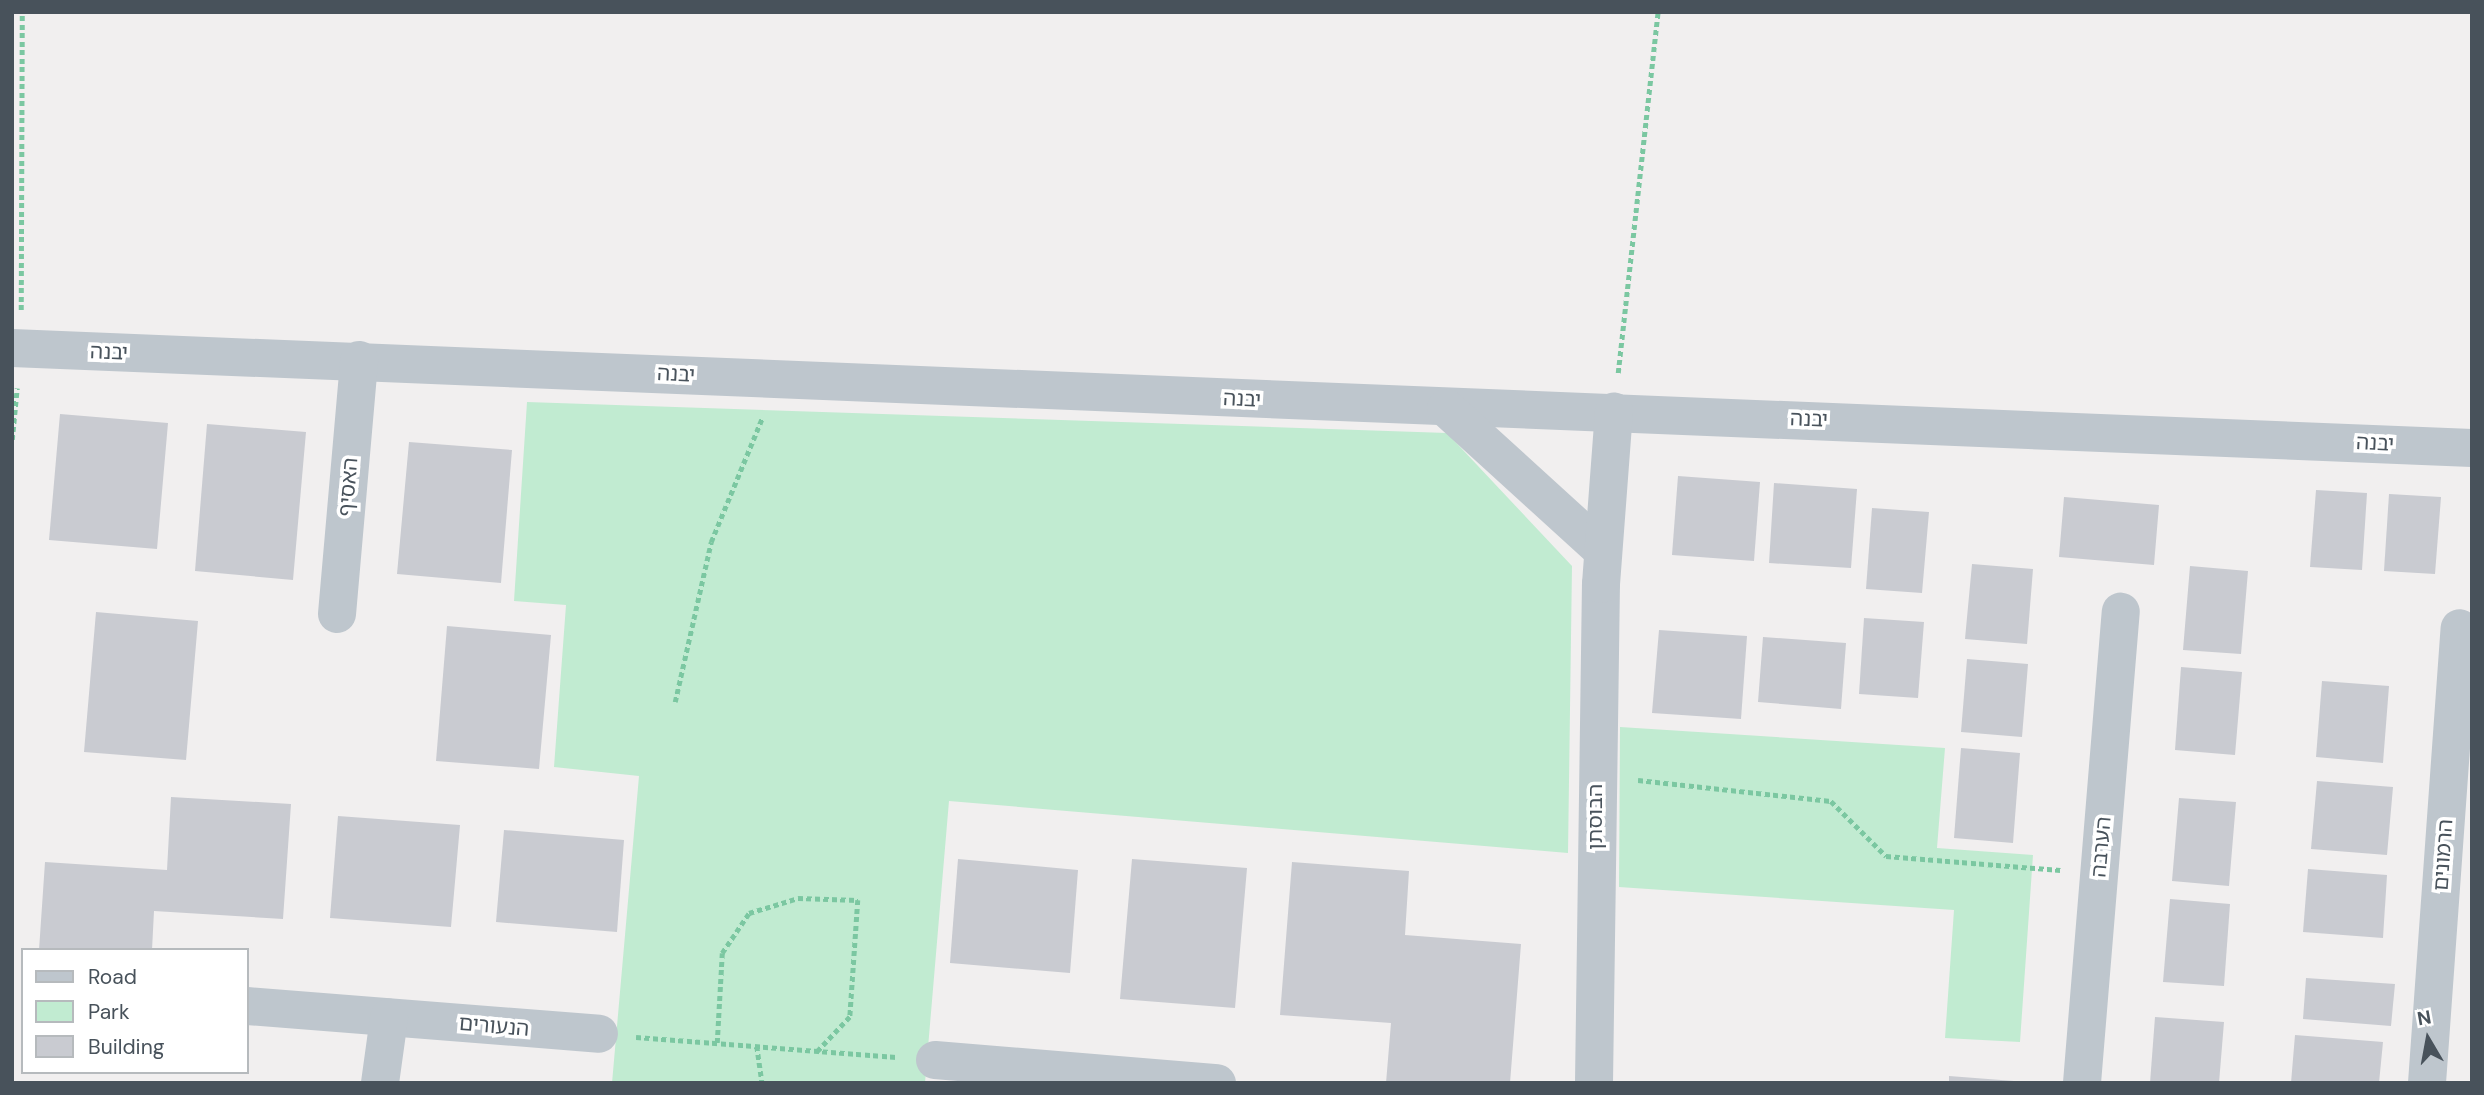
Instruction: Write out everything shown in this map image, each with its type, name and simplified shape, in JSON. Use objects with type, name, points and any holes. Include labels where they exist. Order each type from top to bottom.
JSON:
[{"type":"street","name":"יבנה","points":[[17,349],[359,360],[1446,408],[1614,411],[2472,448]]},
{"type":"street","name":"האסיף","points":[[337,614],[359,360]]},
{"type":"street","points":[[1446,408],[1602,551]]},
{"type":"street","name":"הבוסתן","points":[[1594,1083],[1595,775],[1602,551],[1614,411]]},
{"type":"street","name":"הערבה","points":[[2082,1083],[2120,611]]},
{"type":"street","name":"הרמונים","points":[[2427,1083],[2460,628]]},
{"type":"street","name":"הנעורים","points":[[248,1006],[599,1034]]},
{"type":"street","points":[[380,1083],[390,1017]]},
{"type":"street","points":[[935,1060],[1202,1082]]},
{"type":"path","points":[[12,440],[17,349],[23,12]]},
{"type":"path","points":[[1614,411],[1658,12]]},
{"type":"path","points":[[675,702],[711,542],[778,379]]},
{"type":"path","points":[[1595,775],[1831,801],[1886,856],[2099,873]]},
{"type":"path","points":[[717,1043],[722,953],[749,912],[798,898],[858,900],[850,1017],[818,1051]]},
{"type":"path","points":[[599,1034],[935,1060]]},
{"type":"path","points":[[757,1046],[762,1083]]},
{"type":"green space","points":[[527,402],[1447,433],[1572,566],[1568,853],[949,801],[925,1083],[612,1083],[639,776],[554,767],[566,605],[514,601]]},
{"type":"green space","points":[[1620,727],[1945,748],[1937,848],[2033,855],[2020,1042],[1945,1038],[1954,910],[1619,887]]},
{"type":"building","points":[[60,414],[168,423],[157,549],[49,540]]},
{"type":"building","points":[[207,424],[306,432],[293,580],[195,571]]},
{"type":"building","points":[[409,442],[512,450],[501,583],[397,574]]},
{"type":"building","points":[[1678,476],[1760,482],[1754,561],[1672,555]]},
{"type":"building","points":[[1774,483],[1857,489],[1851,568],[1769,563]]},
{"type":"building","points":[[2316,490],[2367,493],[2362,570],[2310,567]]},
{"type":"building","points":[[2389,494],[2441,497],[2435,574],[2384,571]]},
{"type":"building","points":[[2064,497],[2159,505],[2154,565],[2059,557]]},
{"type":"building","points":[[1872,508],[1929,512],[1922,593],[1866,589]]},
{"type":"building","points":[[1972,564],[2033,569],[2027,644],[1965,639]]},
{"type":"building","points":[[2190,566],[2248,571],[2241,654],[2183,650]]},
{"type":"building","points":[[96,612],[198,621],[186,760],[84,752]]},
{"type":"building","points":[[1864,618],[1924,622],[1918,698],[1859,694]]},
{"type":"building","points":[[447,626],[551,635],[539,769],[436,761]]},
{"type":"building","points":[[1659,630],[1747,636],[1741,719],[1652,713]]},
{"type":"building","points":[[1763,637],[1846,643],[1841,709],[1758,702]]},
{"type":"building","points":[[1967,659],[2028,664],[2022,737],[1961,732]]},
{"type":"building","points":[[2181,667],[2242,672],[2235,755],[2175,750]]},
{"type":"building","points":[[2322,681],[2389,686],[2383,763],[2316,757]]},
{"type":"building","points":[[1961,748],[2020,753],[2013,843],[1954,838]]},
{"type":"building","points":[[2317,781],[2393,787],[2387,855],[2311,849]]},
{"type":"building","points":[[171,797],[291,804],[283,919],[154,911],[152,948],[39,948],[45,862],[167,870]]},
{"type":"building","points":[[2179,798],[2236,802],[2229,886],[2172,881]]},
{"type":"building","points":[[338,816],[460,825],[451,927],[330,918]]},
{"type":"building","points":[[504,830],[624,840],[617,932],[496,922]]},
{"type":"building","points":[[958,859],[1078,870],[1070,973],[950,963]]},
{"type":"building","points":[[1132,859],[1247,868],[1235,1008],[1120,999]]},
{"type":"building","points":[[1292,862],[1409,871],[1405,935],[1521,944],[1510,1083],[1386,1083],[1391,1023],[1280,1015]]},
{"type":"building","points":[[2308,869],[2387,875],[2383,938],[2303,932]]},
{"type":"building","points":[[2170,899],[2230,904],[2224,986],[2163,982]]},
{"type":"building","points":[[2306,978],[2395,984],[2391,1026],[2303,1019]]},
{"type":"building","points":[[2155,1017],[2224,1022],[2219,1083],[2150,1083]]},
{"type":"building","points":[[2295,1035],[2383,1042],[2379,1083],[2291,1083]]},
{"type":"building","points":[[1949,1076],[2014,1081],[2014,1083],[1949,1083]]}]
